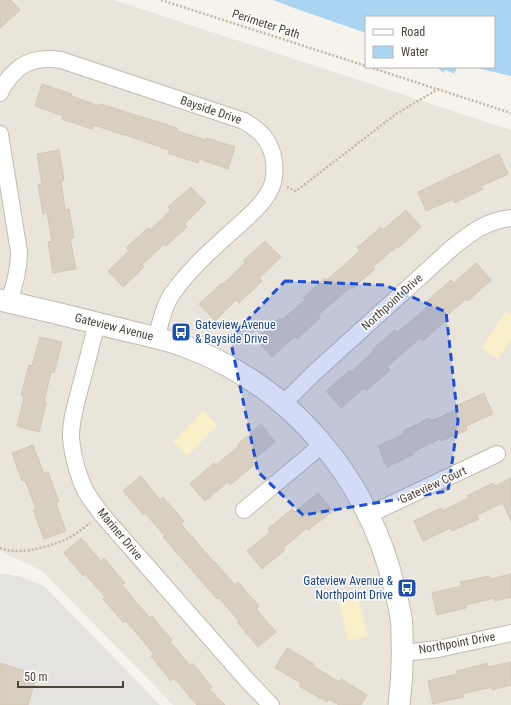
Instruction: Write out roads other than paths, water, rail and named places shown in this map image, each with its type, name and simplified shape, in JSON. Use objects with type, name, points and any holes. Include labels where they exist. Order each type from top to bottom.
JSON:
[{"type":"street","name":"Bayside Drive","points":[[0,93],[6,80],[25,64],[41,59],[61,60],[244,121],[253,126],[268,141],[273,152],[275,172],[274,181],[266,197],[256,209],[192,270],[174,290],[168,301],[156,338]]},
{"type":"street","points":[[0,134],[19,252],[17,275],[5,301]]},
{"type":"street","name":"Northpoint Drive","points":[[283,404],[314,373],[458,243],[486,224],[511,218]]},
{"type":"street","name":"Gateview Avenue","points":[[5,301],[184,346],[214,359],[251,380],[283,404],[304,423],[323,444],[350,482],[368,515],[382,546],[401,618],[403,652],[402,683],[399,705]]},
{"type":"street","name":"Mariner Drive","points":[[97,323],[74,415],[71,438],[75,462],[82,483],[91,500],[102,514],[247,680],[271,705]]},
{"type":"street","points":[[244,510],[323,444]]},
{"type":"street","name":"Gateview Court","points":[[368,515],[497,454]]},
{"type":"street","name":"Northpoint Drive","points":[[403,652],[438,649],[511,633]]},
{"type":"water","points":[[225,0],[511,0],[511,92],[455,77],[456,74],[445,70],[444,73],[437,68],[495,68],[495,16],[365,16],[365,47]]},
{"type":"place","name":"Gateview Avenue & Bayside Drive","points":[[181,332]]},
{"type":"place","name":"Gateview Avenue & Northpoint Drive","points":[[407,588]]}]
